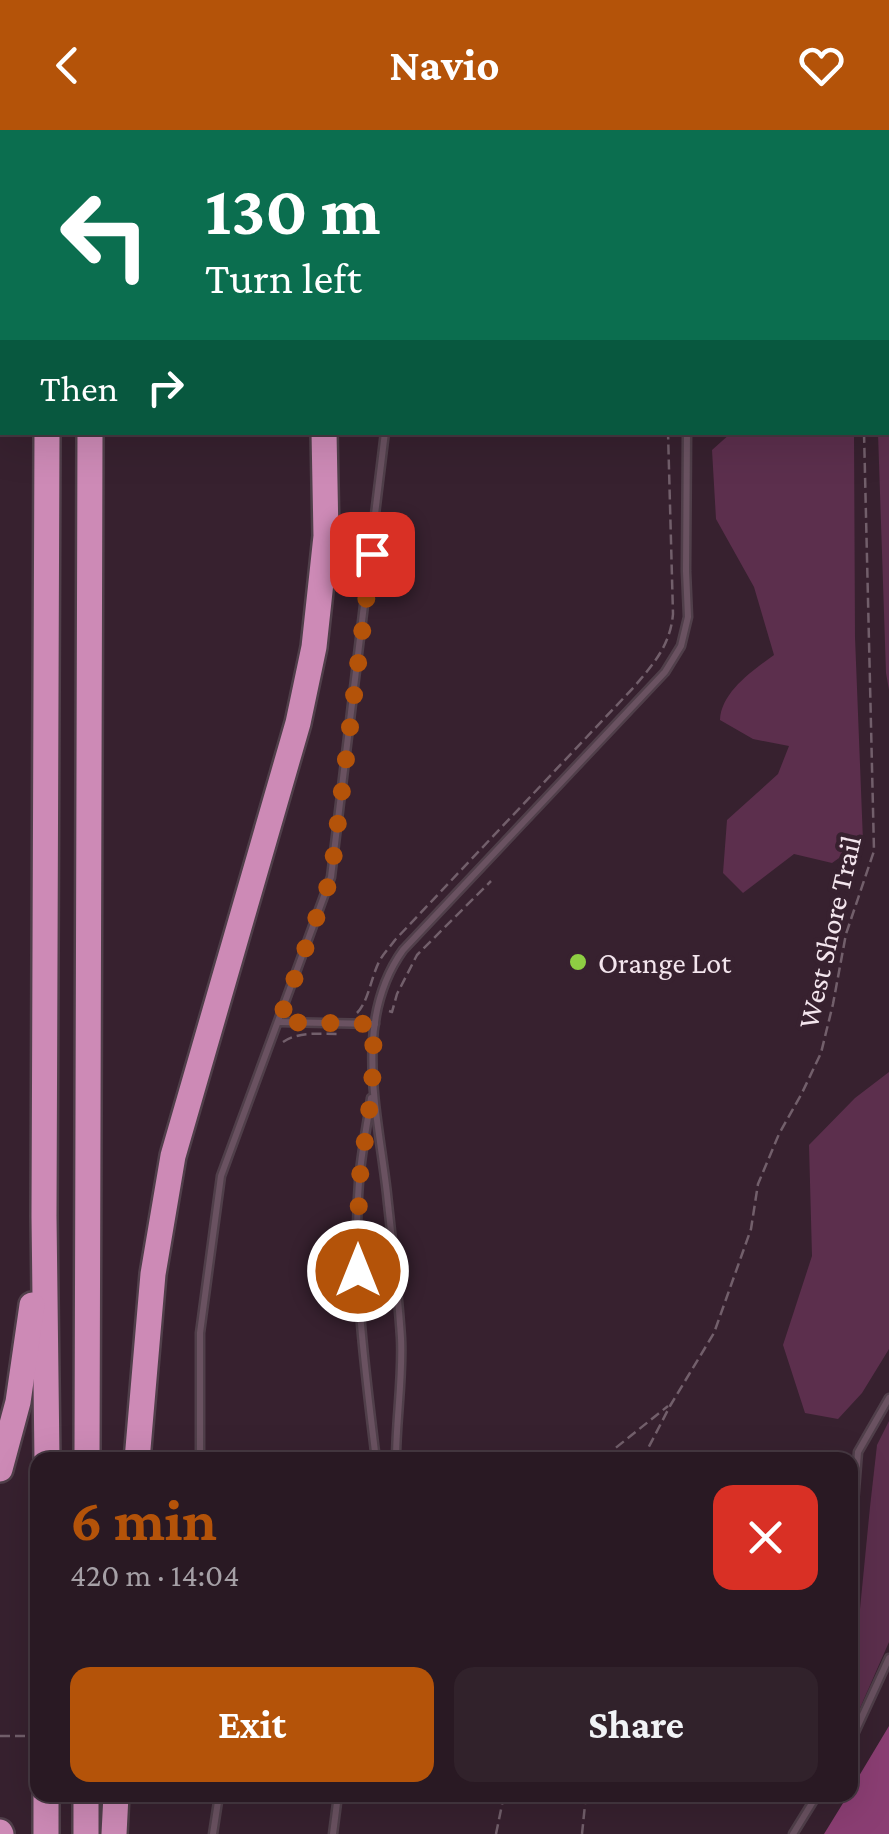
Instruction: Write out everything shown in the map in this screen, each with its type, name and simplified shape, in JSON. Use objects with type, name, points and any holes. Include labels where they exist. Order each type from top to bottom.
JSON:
[{"type":"highway","points":[[47,435],[47,1452]]},
{"type":"highway","points":[[87,1452],[90,435]]},
{"type":"highway","points":[[138,1452],[153,1274],[173,1156],[298,723],[314,647],[326,536],[329,435]]},
{"type":"highway","points":[[0,1469],[21,1384],[44,1216]]},
{"type":"highway","points":[[46,1802],[46,1834]]},
{"type":"highway","points":[[86,1802],[86,1834]]},
{"type":"highway","points":[[114,1834],[116,1802]]},
{"type":"lane","points":[[200,1452],[200,1333],[221,1176],[331,877],[385,435]]},
{"type":"lane","points":[[375,1452],[358,1271],[359,1183],[372,1090],[374,1024],[382,987],[404,950],[664,672],[681,646],[688,616],[688,435]]},
{"type":"lane","points":[[279,1022],[374,1024]]},
{"type":"lane","points":[[372,1090],[387,1191],[401,1342],[396,1452]]},
{"type":"lane","points":[[858,1452],[889,1398]]},
{"type":"lane","points":[[858,1726],[889,1658]]},
{"type":"lane","points":[[213,1834],[218,1802]]},
{"type":"lane","points":[[333,1834],[337,1802]]},
{"type":"lane","points":[[793,1834],[813,1802]]},
{"type":"path","points":[[364,1004],[380,959],[394,940],[632,689],[665,647],[672,631],[673,614],[668,435]]},
{"type":"path","name":"West Shore Trail","points":[[646,1452],[714,1333],[751,1229],[758,1184],[821,1053],[846,934],[874,851],[864,435]]},
{"type":"path","points":[[377,1010],[392,1012],[396,994],[417,955],[490,881]]},
{"type":"path","name":"West Shore Trail","points":[[612,1452],[670,1406]]},
{"type":"path","points":[[0,1736],[30,1736]]},
{"type":"path","points":[[496,1834],[503,1802]]},
{"type":"path","points":[[582,1834],[585,1802]]},
{"type":"shaded area","points":[[729,435],[854,435],[855,637],[863,841],[832,863],[794,854],[743,893],[723,873],[727,820],[778,774],[789,746],[753,739],[720,720],[732,691],[774,655],[754,587],[716,519],[712,450]]},
{"type":"shaded area","points":[[878,435],[889,435],[889,690]]},
{"type":"shaded area","points":[[889,1072],[889,1349],[862,1393],[838,1419],[805,1413],[783,1345],[812,1256],[809,1145],[855,1098]]},
{"type":"shaded area","points":[[889,1421],[889,1642],[860,1708],[858,1629],[877,1445]]},
{"type":"shaded area","points":[[889,1726],[889,1834],[824,1834],[844,1802],[858,1802],[858,1778]]},
{"type":"place","name":"Orange Lot","points":[[578,962]]},
{"type":"route","points":[[358,1271],[359,1183],[372,1090],[374,1024],[279,1022],[331,877],[372,554]]}]
